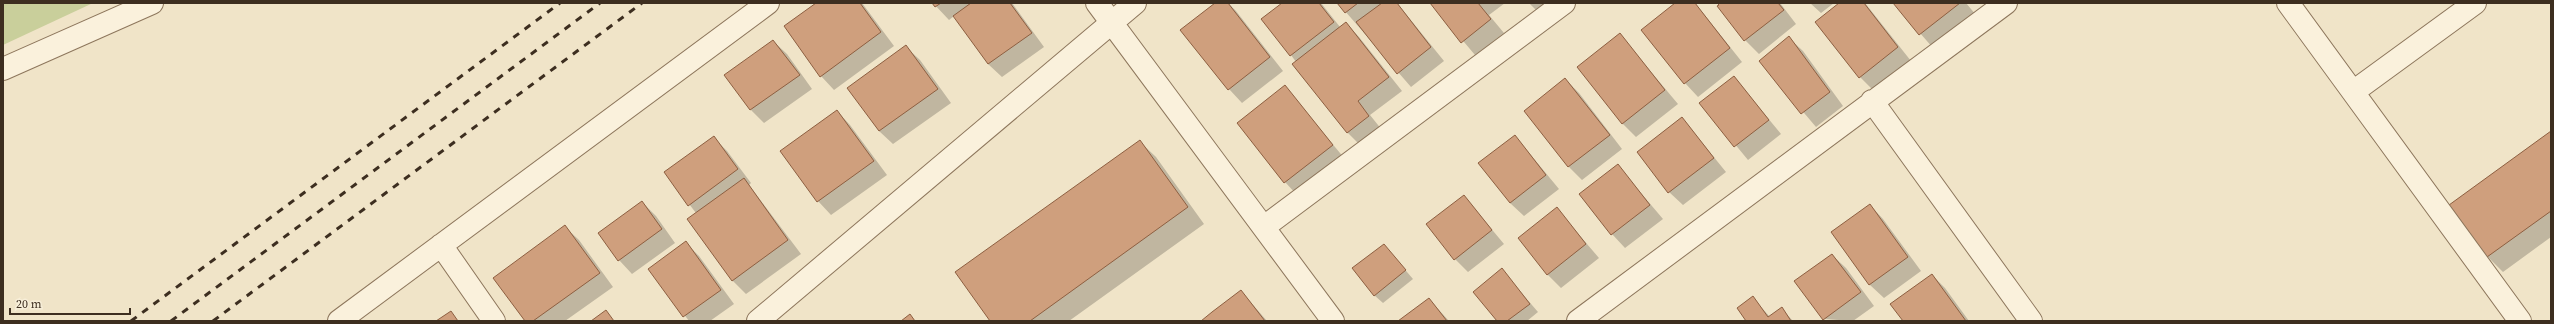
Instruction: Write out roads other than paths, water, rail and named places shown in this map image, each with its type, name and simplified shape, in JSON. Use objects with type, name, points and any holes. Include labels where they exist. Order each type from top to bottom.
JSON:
[{"type":"street","points":[[3,69],[152,3]]},
{"type":"street","points":[[339,321],[768,3]]},
{"type":"street","points":[[1097,3],[1334,321]]},
{"type":"street","points":[[758,321],[1112,24],[1135,3]]},
{"type":"street","points":[[1264,227],[1564,3]]},
{"type":"street","points":[[1578,321],[1872,101],[2006,3]]},
{"type":"street","points":[[2288,3],[2520,321]]},
{"type":"street","points":[[2353,92],[2475,3]]},
{"type":"street","points":[[1872,101],[2031,321]]},
{"type":"street","points":[[441,245],[494,321]]},
{"type":"railway","points":[[131,321],[560,3]]},
{"type":"railway","points":[[171,321],[600,3]]},
{"type":"railway","points":[[213,321],[642,3]]}]
